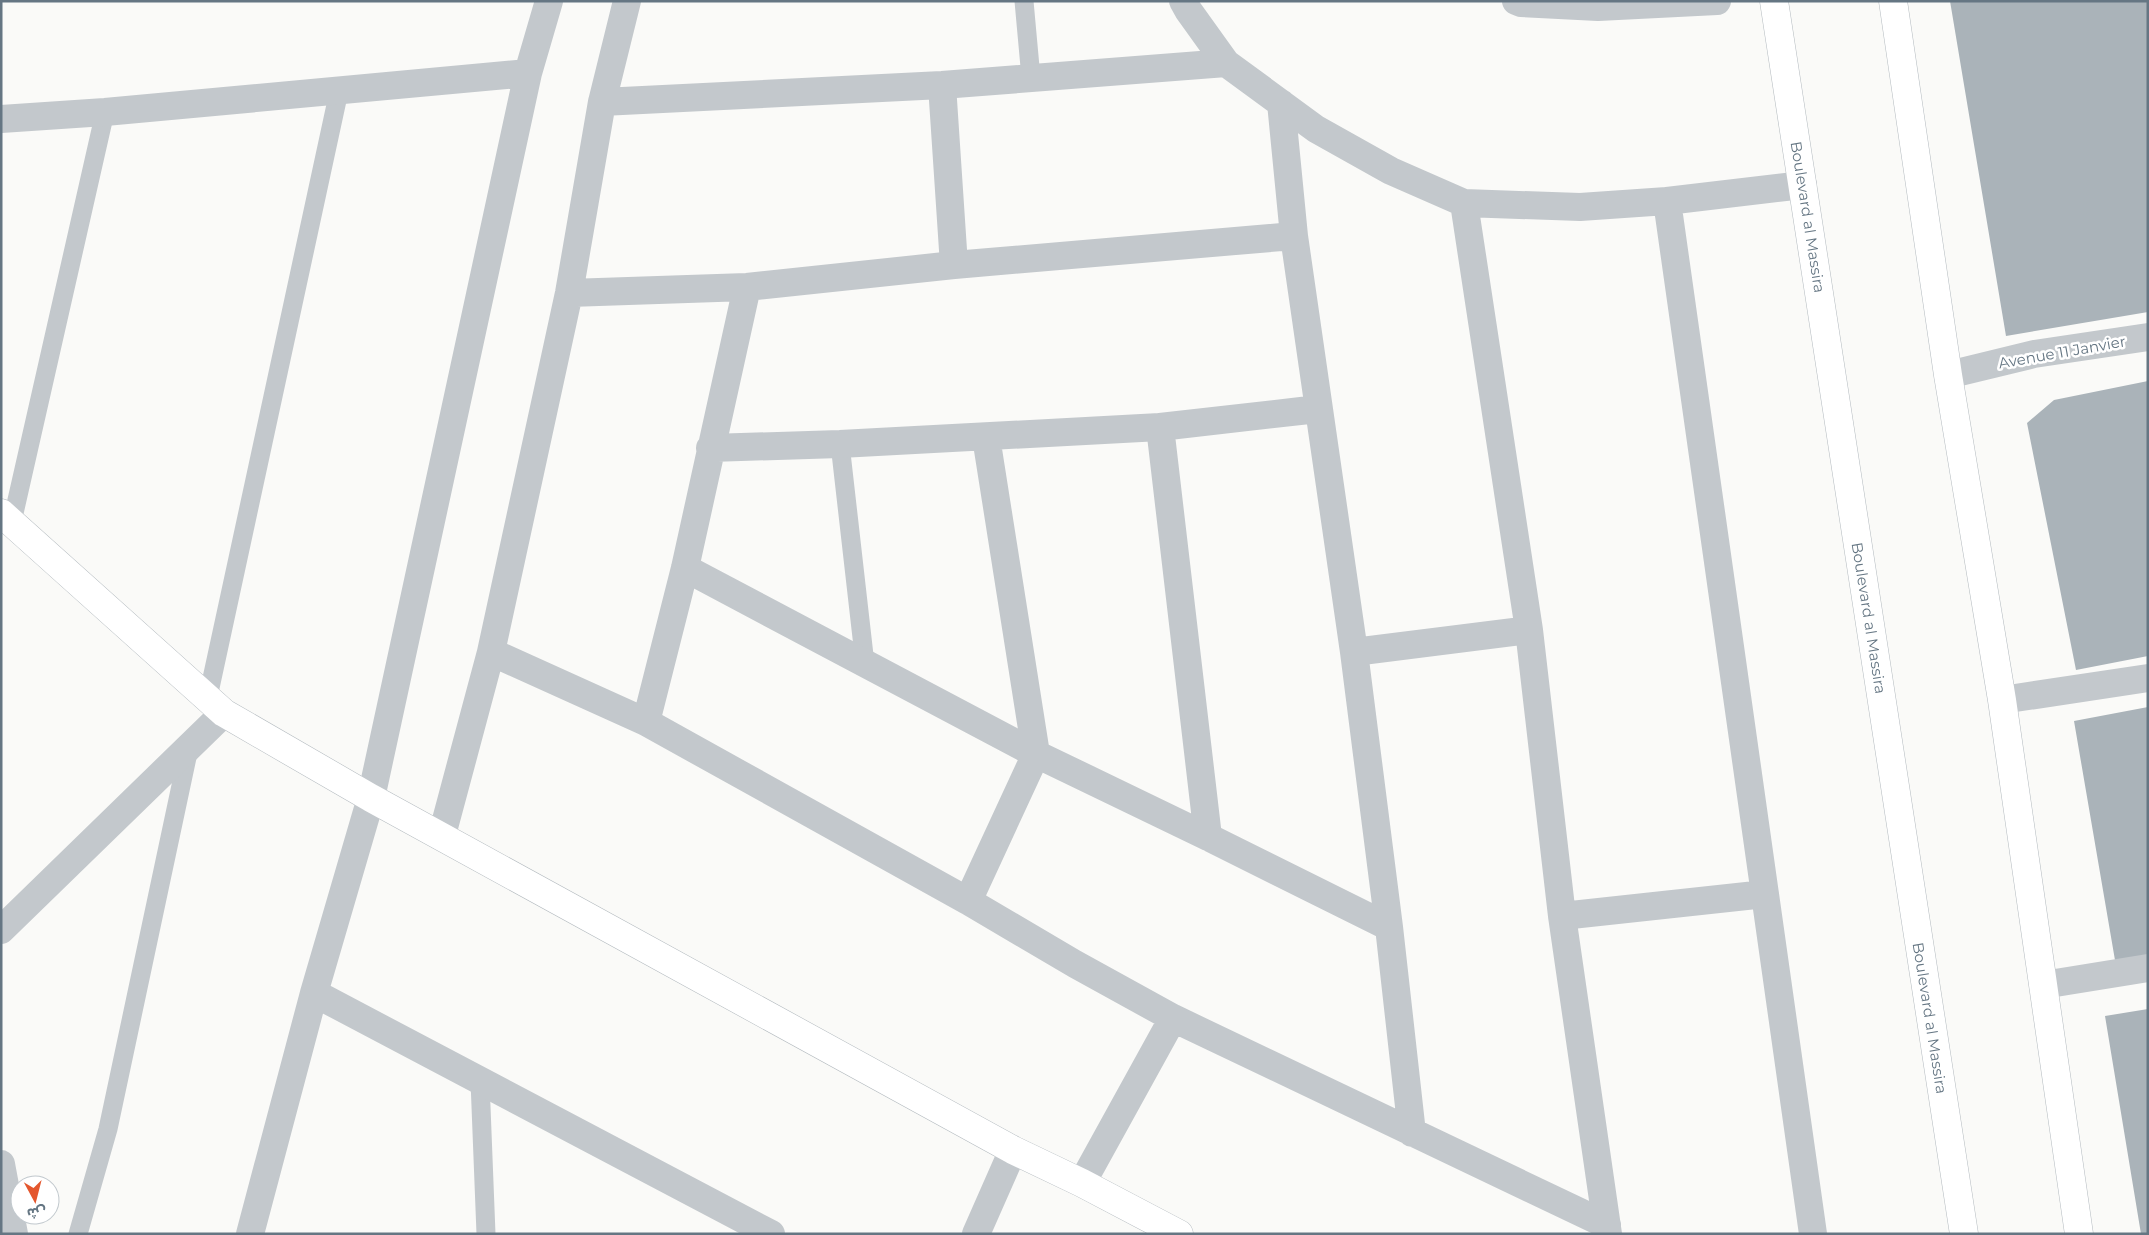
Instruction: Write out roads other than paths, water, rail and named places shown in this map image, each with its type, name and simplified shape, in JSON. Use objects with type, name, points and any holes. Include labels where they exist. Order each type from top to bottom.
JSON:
[{"type":"street","points":[[250,1234],[314,993],[371,798],[528,73],[549,1]]},
{"type":"street","points":[[442,835],[491,652],[568,293],[602,102],[626,1]]},
{"type":"street","points":[[1183,1],[1226,63],[1316,129],[1391,171],[1464,203],[1580,207],[1667,201],[1803,185]]},
{"type":"street","points":[[1516,1],[1521,3],[1598,7],[1717,1]]},
{"type":"street","name":"Boulevard al Massira","points":[[1774,1],[1964,1234]]},
{"type":"street","points":[[1893,1],[1948,375],[2002,700],[2079,1234]]},
{"type":"street","points":[[602,102],[942,85],[1226,63]]},
{"type":"street","points":[[1,119],[105,112],[528,73]]},
{"type":"street","points":[[942,85],[954,264]]},
{"type":"street","points":[[1281,103],[1294,236],[1354,652],[1389,927],[1412,1133]]},
{"type":"street","points":[[1667,201],[1813,1234]]},
{"type":"street","points":[[1464,203],[1529,630],[1562,916],[1608,1229]]},
{"type":"street","points":[[568,293],[747,287],[954,264],[1294,236]]},
{"type":"street","points":[[646,722],[685,568],[747,287]]},
{"type":"street","name":"Avenue 11 Janvier","points":[[1948,375],[2034,354],[2148,337]]},
{"type":"street","points":[[710,448],[840,444],[1160,427],[1318,409]]},
{"type":"street","points":[[1160,427],[1208,837]]},
{"type":"street","points":[[968,901],[1036,754],[986,436]]},
{"type":"street","points":[[7,518],[216,705],[371,798],[442,835],[1013,1150],[1082,1183],[1179,1234]]},
{"type":"street","points":[[685,568],[1036,754],[1389,927]]},
{"type":"street","points":[[1354,652],[1529,630]]},
{"type":"street","points":[[491,652],[646,722],[968,901],[1172,1018],[1608,1229]]},
{"type":"street","points":[[2002,700],[2148,678]]},
{"type":"street","points":[[1,930],[188,748],[216,705]]},
{"type":"street","points":[[1562,916],[1766,894]]},
{"type":"street","points":[[2043,985],[2148,968]]},
{"type":"street","points":[[314,993],[770,1234]]},
{"type":"street","points":[[1082,1183],[1172,1018]]},
{"type":"street","points":[[976,1234],[1013,1150]]},
{"type":"street","points":[[1,1164],[14,1234]]},
{"type":"lane","points":[[1024,1],[1031,78]]},
{"type":"lane","points":[[216,705],[338,91]]},
{"type":"lane","points":[[7,518],[105,112]]},
{"type":"lane","points":[[840,444],[865,664]]},
{"type":"lane","points":[[78,1234],[108,1129],[188,748]]},
{"type":"lane","points":[[480,1080],[486,1234]]}]
